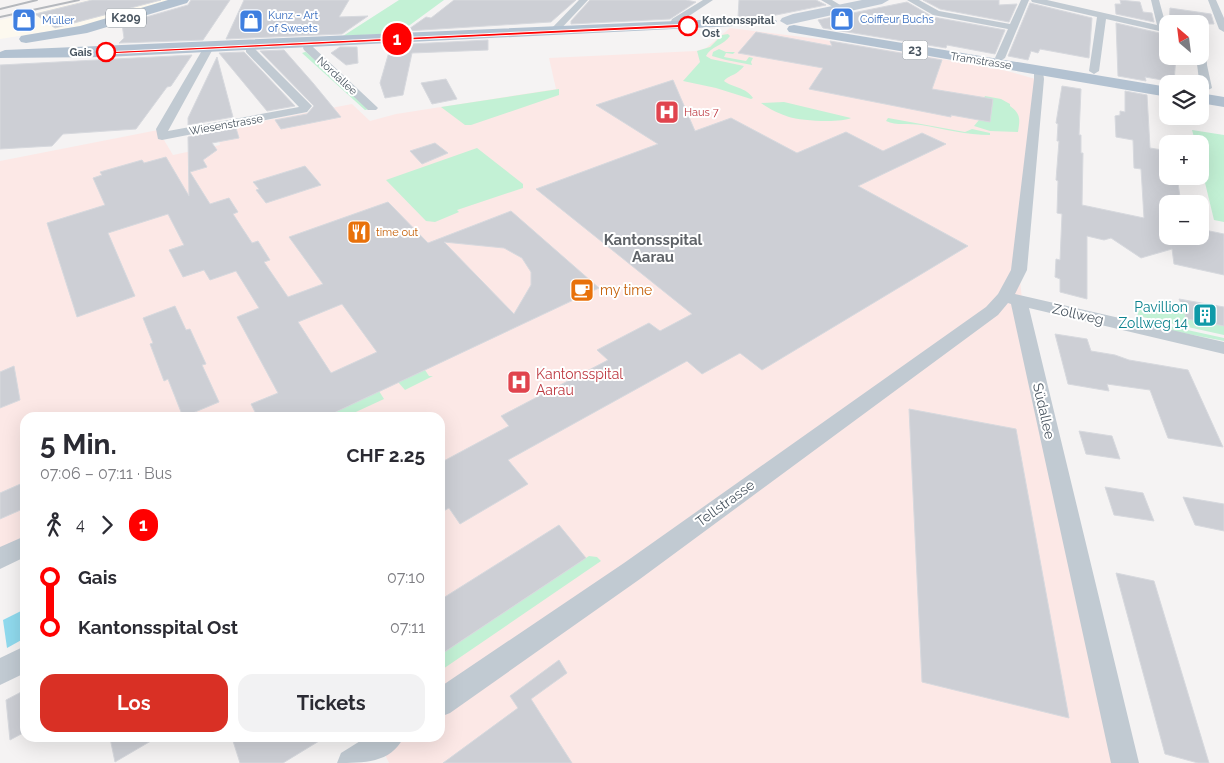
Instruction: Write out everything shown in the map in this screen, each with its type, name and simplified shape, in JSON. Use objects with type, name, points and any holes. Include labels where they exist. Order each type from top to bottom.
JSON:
[{"type":"main road","name":"K209","points":[[26,46],[182,0]]},
{"type":"main road","points":[[790,25],[798,17],[882,0]]},
{"type":"main road","name":"23","points":[[26,46],[61,54],[734,24],[768,25],[781,32],[790,25]]},
{"type":"main road","name":"Tramstrasse","points":[[790,25],[1159,90]]},
{"type":"main road","points":[[61,54],[61,42],[74,32]]},
{"type":"main road","points":[[4,51],[26,46]]},
{"type":"main road","points":[[1209,96],[1224,102]]},
{"type":"street","points":[[553,32],[584,0]]},
{"type":"street","points":[[674,26],[675,21],[709,0]]},
{"type":"street","points":[[825,0],[840,8]]},
{"type":"street","points":[[911,0],[936,13],[1013,27]]},
{"type":"street","points":[[1000,58],[1026,0]]},
{"type":"street","points":[[1035,0],[1109,13],[1159,27]]},
{"type":"street","points":[[1155,0],[1160,15]]},
{"type":"street","points":[[1212,0],[1224,30]]},
{"type":"street","points":[[1094,71],[1101,18],[1109,13]]},
{"type":"street","name":"Nordallee","points":[[310,43],[308,48],[372,108]]},
{"type":"street","name":"Wiesenstrasse","points":[[209,47],[162,129],[162,136],[303,110],[306,106],[250,50],[251,46]]},
{"type":"street","points":[[1012,299],[1024,236],[1027,183],[1039,78],[1036,70]]},
{"type":"street","name":"Zollweg","points":[[1012,299],[1223,350]]},
{"type":"street","name":"Tellstrasse","points":[[445,700],[640,566],[992,311],[1012,299]]},
{"type":"street","name":"Südallee","points":[[1012,299],[1125,763]]},
{"type":"street","points":[[0,558],[20,548]]},
{"type":"street","points":[[0,672],[20,662]]},
{"type":"street","points":[[351,763],[379,742]]},
{"type":"shaded area","points":[[88,0],[182,0],[124,19],[0,39],[0,20]]},
{"type":"shaded area","name":"Kantonsspital Aarau","points":[[730,28],[819,39],[972,64],[1039,80],[1019,270],[1025,329],[1125,763],[389,763],[379,742],[445,742],[445,412],[20,412],[20,548],[0,558],[0,161],[158,130],[173,155],[220,145],[217,130],[352,104],[370,121],[396,114],[556,89],[549,58],[696,51],[706,48]]},
{"type":"green space","points":[[399,0],[444,0],[399,33],[343,36]]},
{"type":"green space","points":[[728,34],[730,36],[724,42],[711,50],[706,56],[711,59],[744,66],[724,81],[750,94],[753,98],[751,99],[716,88],[683,81],[700,62],[697,51],[710,47],[722,35]]},
{"type":"green space","points":[[719,49],[726,52],[735,52],[733,54],[726,53],[724,57],[746,61],[749,57],[753,58],[752,65],[712,56],[713,52]]},
{"type":"green space","points":[[306,52],[369,109],[365,110],[302,53]]},
{"type":"green space","points":[[559,89],[559,95],[471,125],[465,125],[441,107]]},
{"type":"green space","points":[[985,96],[1001,99],[1010,104],[1019,117],[1018,132],[990,131],[974,126],[979,120],[990,122],[993,100],[984,98]]},
{"type":"green space","points":[[784,102],[851,118],[830,121],[794,118],[778,113],[761,103]]},
{"type":"green space","points":[[888,118],[965,132],[972,129],[990,133],[990,135],[964,133],[917,124],[894,123],[886,121]]},
{"type":"green space","points":[[1192,130],[1224,135],[1224,222],[1214,220],[1206,185],[1209,185],[1209,135],[1193,135]]},
{"type":"green space","points":[[477,148],[523,184],[523,188],[457,210],[459,212],[435,222],[426,221],[386,180]]},
{"type":"green space","points":[[1151,304],[1184,311],[1187,319],[1224,326],[1224,335],[1138,316],[1137,312]]},
{"type":"green space","points":[[1146,321],[1224,338],[1224,341],[1147,326]]},
{"type":"green space","points":[[425,370],[429,376],[433,376],[405,390],[398,382]]},
{"type":"green space","points":[[379,391],[384,399],[356,412],[335,412]]},
{"type":"green space","points":[[589,556],[597,557],[601,561],[445,668],[445,652]]},
{"type":"water","points":[[20,612],[20,641],[7,648],[3,620]]},
{"type":"building","points":[[92,0],[161,0],[55,28],[35,14]]},
{"type":"building","points":[[191,0],[230,0],[203,40],[119,43],[124,38],[122,24],[188,5]]},
{"type":"building","points":[[244,0],[349,0],[339,17],[368,16],[342,34],[226,39]]},
{"type":"building","points":[[454,0],[576,0],[551,22],[406,31],[426,17],[431,18]]},
{"type":"building","points":[[590,0],[686,0],[696,2],[670,19],[571,24],[571,21]]},
{"type":"building","points":[[739,0],[816,0],[826,5],[771,16],[738,17]]},
{"type":"building","points":[[923,0],[999,0],[999,5],[1017,4],[1009,22],[940,9]]},
{"type":"building","points":[[1120,0],[1140,2],[1143,12],[1152,13],[1154,22],[1116,14],[1115,4],[1121,4]]},
{"type":"building","points":[[907,2],[933,17],[1005,30],[995,54],[947,45],[946,48],[823,28],[818,20]]},
{"type":"building","points":[[1030,3],[1092,18],[1089,58],[1040,49],[1038,53],[1031,51],[1028,60],[1008,56]]},
{"type":"building","points":[[1170,8],[1211,14],[1214,24],[1209,24],[1209,15],[1170,15]]},
{"type":"building","points":[[1116,23],[1159,33],[1159,65],[1175,65],[1175,75],[1159,75],[1159,79],[1145,77],[1146,81],[1118,76]]},
{"type":"building","points":[[756,32],[832,46],[830,41],[942,60],[932,89],[993,99],[990,122],[951,115],[951,117],[809,89],[823,68],[738,53]]},
{"type":"building","points":[[488,40],[488,50],[412,53],[403,95],[385,98],[380,83],[391,45]]},
{"type":"building","points":[[340,47],[357,47],[358,63],[346,65],[331,53]]},
{"type":"building","points":[[284,50],[341,117],[281,129],[275,120],[307,114],[314,106],[260,51]]},
{"type":"building","points":[[244,52],[295,106],[267,111],[219,53]]},
{"type":"building","points":[[192,55],[171,86],[167,87],[136,129],[63,134],[52,146],[0,149],[0,65]]},
{"type":"building","points":[[217,57],[233,117],[188,125],[188,118]]},
{"type":"building","points":[[446,79],[457,99],[432,104],[421,83]]},
{"type":"building","points":[[673,80],[695,131],[731,118],[797,153],[846,132],[883,151],[922,133],[946,144],[858,186],[968,246],[762,370],[740,353],[702,374],[687,361],[508,460],[528,484],[460,524],[449,508],[445,510],[445,460],[509,426],[501,416],[608,360],[597,350],[649,323],[660,331],[692,314],[536,189],[658,144],[596,105]]},
{"type":"building","points":[[1062,86],[1081,89],[1079,135],[1081,135],[1081,153],[1083,153],[1082,205],[1144,218],[1141,169],[1134,168],[1133,140],[1116,137],[1115,116],[1120,115],[1120,111],[1125,112],[1125,91],[1147,95],[1150,148],[1159,150],[1159,185],[1178,185],[1180,195],[1159,195],[1159,245],[1209,245],[1209,231],[1224,234],[1224,275],[1174,264],[1172,249],[1141,258],[1111,238],[1104,240],[1087,236],[1087,299],[1060,292],[1060,279],[1055,277],[1056,259],[1060,260],[1062,214],[1057,213],[1058,181],[1056,180],[1059,141],[1057,141],[1058,124],[1056,123]]},
{"type":"building","points":[[236,128],[239,138],[212,143],[217,150],[203,160],[207,167],[190,172],[210,204],[229,198],[238,212],[233,214],[252,243],[258,241],[270,260],[264,262],[288,297],[323,284],[289,237],[388,202],[428,243],[511,211],[599,288],[336,412],[255,412],[251,404],[278,393],[237,317],[259,308],[236,271],[210,280],[204,270],[183,277],[169,250],[184,245],[168,214],[108,233],[135,296],[77,317],[47,223],[105,205],[93,178],[102,175],[100,172],[142,160],[144,163],[166,157],[189,196],[188,137]],"holes":[[[444,242],[504,248],[522,258],[531,272],[531,285],[514,314]],[[342,304],[377,352],[331,373],[298,322]]]},
{"type":"building","points":[[435,143],[448,153],[422,164],[410,151]]},
{"type":"building","points":[[305,166],[321,185],[266,203],[256,190],[259,189],[253,182]]},
{"type":"building","name":"Pavillion Zollweg 14","points":[[1179,299],[1224,307],[1224,326],[1187,319]]},
{"type":"building","points":[[175,306],[186,330],[190,329],[206,364],[202,365],[219,402],[195,412],[181,412],[168,379],[164,381],[150,344],[153,343],[143,318]]},
{"type":"building","points":[[1055,334],[1087,339],[1091,351],[1115,355],[1129,360],[1188,370],[1223,447],[1168,438],[1150,390],[1107,384],[1109,391],[1068,384]]},
{"type":"building","points":[[14,366],[20,400],[0,408],[0,372]]},
{"type":"building","points":[[909,409],[1016,429],[1069,718],[922,682]]},
{"type":"building","points":[[1079,431],[1112,436],[1120,459],[1086,454]]},
{"type":"building","points":[[20,484],[20,510],[0,519],[0,493]]},
{"type":"building","points":[[1105,487],[1143,493],[1154,521],[1114,515]]},
{"type":"building","points":[[1183,497],[1224,504],[1224,531],[1195,525]]},
{"type":"building","points":[[559,525],[586,558],[445,652],[445,597]]},
{"type":"building","points":[[1116,573],[1154,581],[1209,763],[1198,763],[1165,754]]},
{"type":"building","points":[[559,660],[567,673],[531,699],[572,763],[443,763],[518,708],[510,696]]},
{"type":"building","points":[[20,693],[20,735],[10,740],[6,700]]},
{"type":"building","points":[[111,742],[149,742],[115,762]]},
{"type":"building","points":[[233,742],[317,742],[283,763],[240,763]]},
{"type":"railway","points":[[0,9],[37,0]]},
{"type":"railway","points":[[0,17],[79,0]]},
{"type":"bus line","name":"1","points":[[106,52],[688,26]]},
{"type":"place","name":"Coiffeur Buchs","points":[[842,19]]},
{"type":"place","name":"Müller","points":[[24,20]]},
{"type":"place","name":"Kunz - Art of Sweets","points":[[251,21]]},
{"type":"place","name":"Kantonsspital Ost","points":[[688,26]]},
{"type":"place","name":"Gais","points":[[106,52]]},
{"type":"place","name":"Haus 7","points":[[667,112]]},
{"type":"place","name":"time out","points":[[359,232]]},
{"type":"place","name":"my time","points":[[582,290]]},
{"type":"place","name":"Pavillion Zollweg 14","points":[[1205,315]]},
{"type":"place","name":"Kantonsspital Aarau","points":[[519,382]]},
{"type":"district","name":"Kantonsspital Aarau","points":[[653,248]]}]
